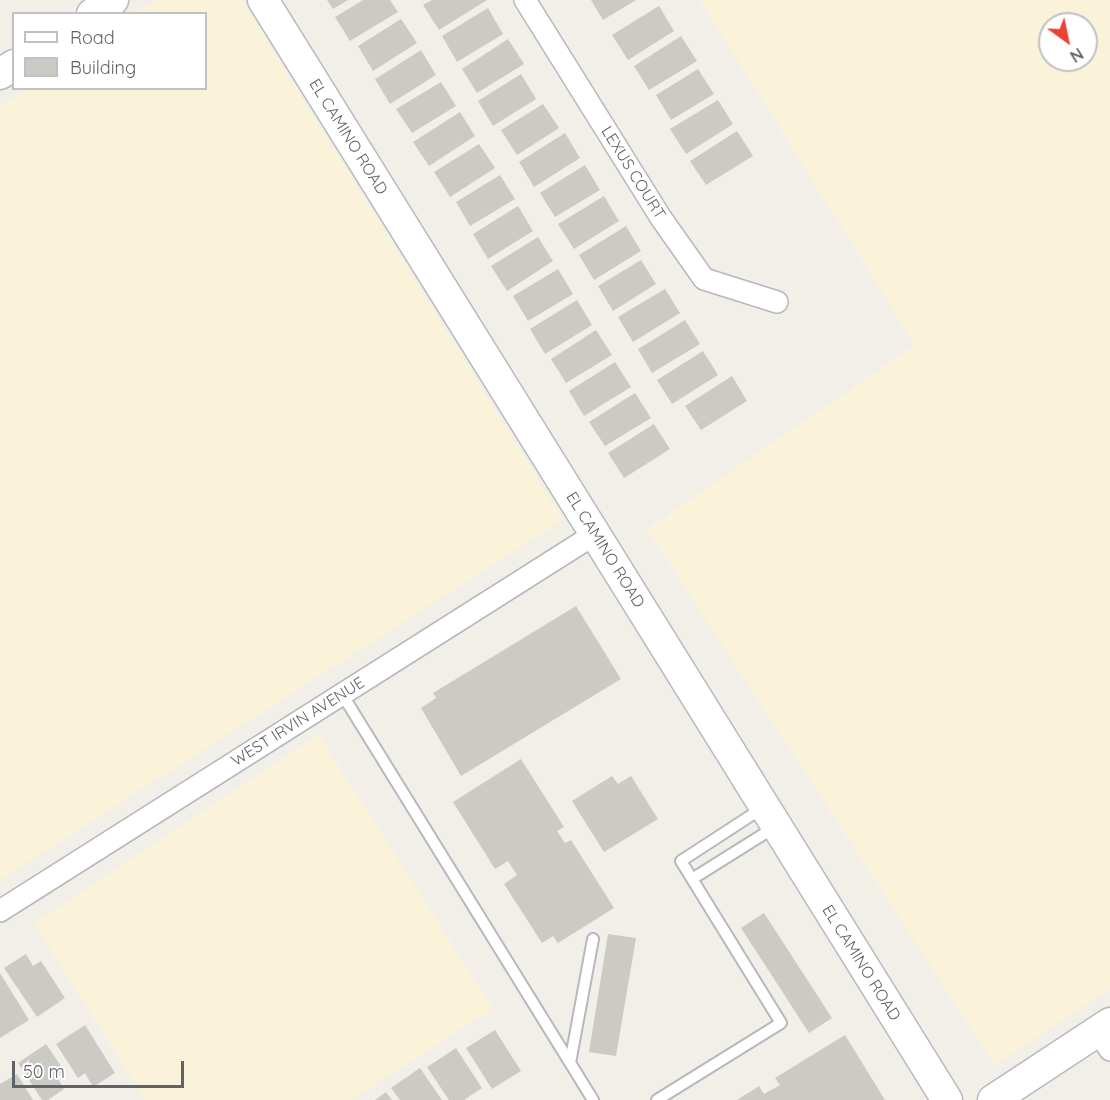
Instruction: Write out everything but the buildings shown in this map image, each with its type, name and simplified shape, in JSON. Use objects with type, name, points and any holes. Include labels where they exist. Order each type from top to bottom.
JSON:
[{"type":"street","points":[[95,12],[113,0]]},
{"type":"street","name":"EL CAMINO ROAD","points":[[263,0],[946,1100]]},
{"type":"street","name":"LEXUS COURT","points":[[525,0],[661,218],[704,279],[777,302]]},
{"type":"street","name":"WEST IRVIN AVENUE","points":[[0,910],[596,534]]},
{"type":"street","points":[[993,1100],[1106,1034]]},
{"type":"lane","points":[[342,694],[593,1100]]},
{"type":"lane","points":[[657,1100],[781,1023],[681,861],[770,817]]},
{"type":"lane","points":[[692,879],[770,817]]},
{"type":"lane","points":[[570,1063],[593,939]]},
{"type":"sand","points":[[156,0],[242,0],[563,520],[0,880],[0,106],[24,90],[207,90],[207,12],[138,12]]},
{"type":"sand","points":[[700,0],[1110,0],[1110,989],[995,1065],[647,529],[915,345]]},
{"type":"sand","points":[[319,735],[493,1009],[351,1100],[145,1100],[34,923]]}]
